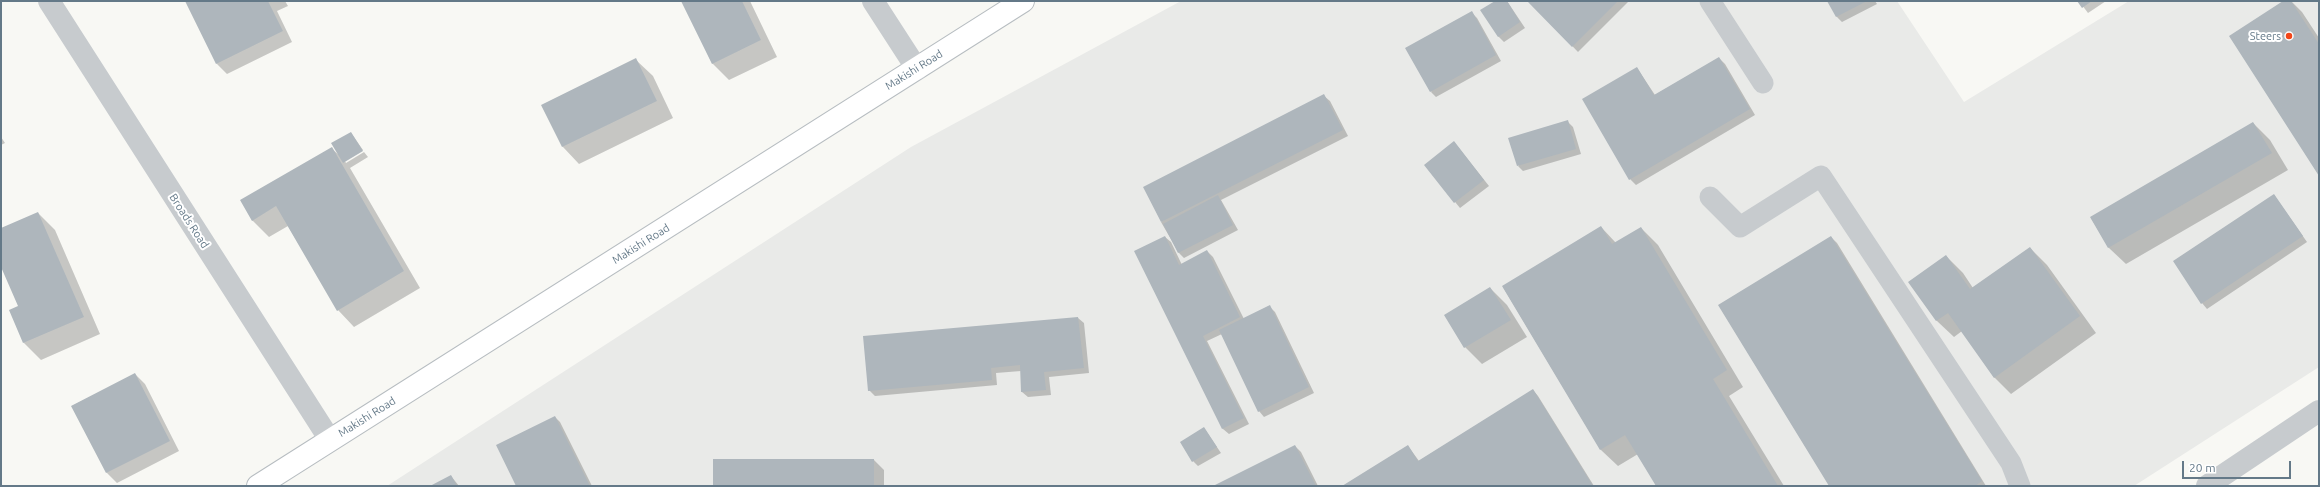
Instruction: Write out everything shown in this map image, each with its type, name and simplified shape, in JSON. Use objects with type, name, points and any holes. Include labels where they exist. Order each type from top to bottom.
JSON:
[{"type":"main road","name":"Makishi Road","points":[[258,486],[1023,1]]},
{"type":"street","name":"Broads Road","points":[[49,1],[330,440]]},
{"type":"street","points":[[873,1],[917,69]]},
{"type":"street","points":[[2207,486],[2319,411]]},
{"type":"lane","points":[[1710,1],[1763,83]]},
{"type":"lane","points":[[1710,197],[1740,227],[1821,176],[2011,463],[2020,486]]},
{"type":"shaded area","points":[[1181,1],[1897,1],[1964,102],[2129,1],[2319,1],[2319,367],[2134,486],[387,486],[911,147]]},
{"type":"building","points":[[185,1],[268,1],[283,31],[216,64]]},
{"type":"building","points":[[681,1],[742,1],[761,40],[712,64]]},
{"type":"building","points":[[1495,1],[1507,1],[1520,22],[1498,37],[1480,10]]},
{"type":"building","points":[[1618,1],[1572,47],[1528,2]]},
{"type":"building","points":[[1827,1],[1867,1],[1836,17]]},
{"type":"building","points":[[2077,1],[2092,1],[2082,8]]},
{"type":"building","points":[[2283,1],[2291,1],[2319,44],[2319,176],[2229,36]]},
{"type":"building","points":[[1472,11],[1496,55],[1430,92],[1405,48]]},
{"type":"building","points":[[1719,57],[1750,109],[1629,180],[1582,99],[1637,67],[1654,95]]},
{"type":"building","points":[[636,58],[657,101],[562,147],[541,105]]},
{"type":"building","points":[[1324,94],[1343,130],[1161,222],[1143,187]]},
{"type":"building","points":[[1568,120],[1576,149],[1517,166],[1508,138]]},
{"type":"building","points":[[2253,122],[2272,153],[2108,248],[2090,217]]},
{"type":"building","points":[[351,132],[363,151],[343,163],[331,143]]},
{"type":"building","points":[[1454,141],[1484,180],[1454,203],[1424,165]]},
{"type":"building","points":[[332,147],[404,271],[337,311],[276,206],[252,221],[240,200]]},
{"type":"building","points":[[2274,194],[2303,236],[2201,304],[2173,261]]},
{"type":"building","points":[[1218,195],[1233,225],[1178,253],[1163,224]]},
{"type":"building","points":[[38,212],[84,317],[23,343],[9,310],[18,306],[1,267],[1,228]]},
{"type":"building","points":[[1601,226],[1612,244],[1641,227],[1727,370],[1713,379],[1778,486],[1656,486],[1625,435],[1600,450],[1502,286]]},
{"type":"building","points":[[1165,236],[1179,265],[1207,250],[1240,317],[1203,336],[1244,418],[1222,429],[1134,251]]},
{"type":"building","points":[[1831,236],[1982,481],[1975,486],[1829,486],[1718,305]]},
{"type":"building","points":[[2030,247],[2080,316],[1994,378],[1948,313],[1936,321],[1908,282],[1946,255],[1970,289]]},
{"type":"building","points":[[1490,287],[1511,320],[1464,348],[1444,315]]},
{"type":"building","points":[[1270,305],[1309,387],[1258,412],[1219,330]]},
{"type":"building","points":[[1078,317],[1084,368],[1044,372],[1046,390],[1021,392],[1020,365],[991,368],[992,380],[868,391],[863,336]]},
{"type":"building","points":[[135,373],[170,441],[106,473],[71,406]]},
{"type":"building","points":[[1533,389],[1593,486],[1342,486],[1408,445],[1418,461]]},
{"type":"building","points":[[555,416],[590,486],[516,486],[496,445]]},
{"type":"building","points":[[1204,427],[1217,447],[1192,462],[1180,442]]},
{"type":"building","points":[[1295,445],[1316,486],[1213,486]]},
{"type":"building","points":[[713,459],[874,459],[874,486],[713,486]]},
{"type":"building","points":[[451,475],[457,486],[430,486]]},
{"type":"place","name":"Steers","points":[[2289,36]]}]
